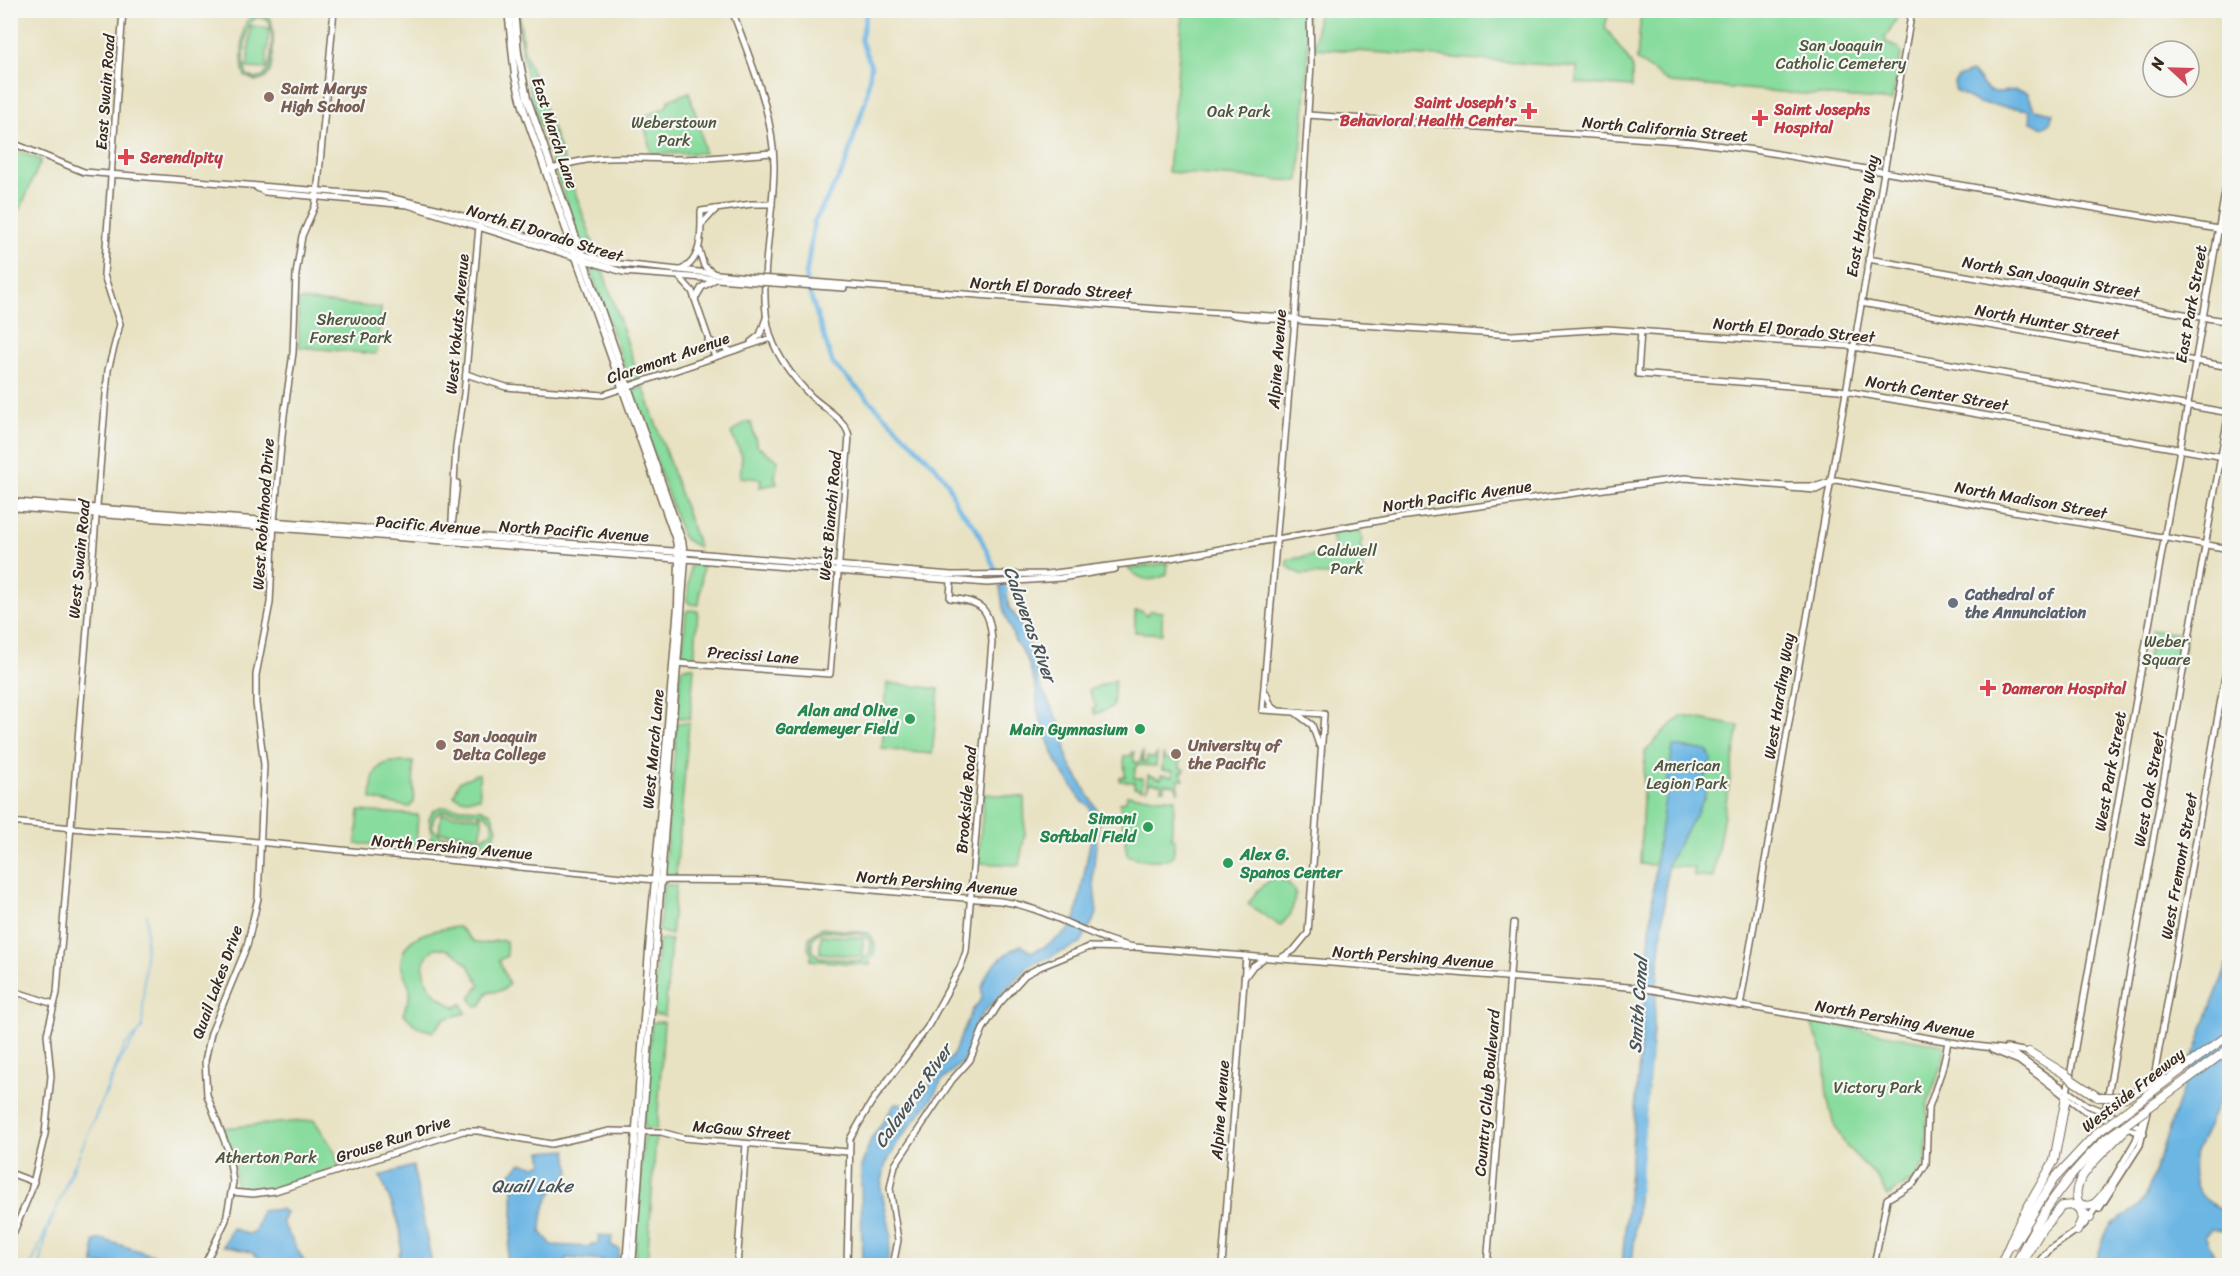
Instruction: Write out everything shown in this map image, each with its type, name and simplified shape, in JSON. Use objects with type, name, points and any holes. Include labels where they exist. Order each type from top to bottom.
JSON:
[{"type":"highway","name":"Westside Freeway","points":[[2002,1266],[2028,1218],[2054,1179],[2097,1133],[2229,1034]]},
{"type":"highway","name":"Westside Freeway","points":[[2017,1266],[2048,1205],[2077,1169],[2142,1113],[2229,1048]]},
{"type":"highway","points":[[2029,1052],[2098,1097],[2119,1099],[2134,1094],[2200,1056]]},
{"type":"highway","points":[[2002,1266],[2020,1221],[2054,1161],[2067,1094]]},
{"type":"highway","points":[[2077,1231],[2082,1219],[2075,1193],[2077,1185],[2110,1141]]},
{"type":"highway","points":[[2017,1266],[2060,1208],[2070,1204],[2092,1206],[2111,1186]]},
{"type":"highway","points":[[2078,1206],[2091,1217]]},
{"type":"main road","name":"East March Lane","points":[[508,10],[515,76],[580,257]]},
{"type":"main road","name":"East March Lane","points":[[514,10],[522,79],[564,221],[580,257]]},
{"type":"main road","points":[[553,245],[567,244],[564,221]]},
{"type":"main road","name":"West March Lane","points":[[580,257],[682,555],[677,663],[626,1266]]},
{"type":"main road","points":[[10,502],[129,516],[147,514]]},
{"type":"main road","points":[[10,507],[147,514],[194,520],[274,523]]},
{"type":"main road","name":"North Pacific Avenue","points":[[147,514],[216,516],[274,523],[451,537],[553,542],[682,555]]},
{"type":"main road","points":[[194,520],[216,516]]},
{"type":"main road","name":"Pacific Avenue","points":[[451,537],[527,546],[682,555]]},
{"type":"main road","points":[[527,546],[548,546],[553,542]]},
{"type":"main road","name":"West March Lane","points":[[632,1266],[638,1132]]},
{"type":"street","name":"East Swain Road","points":[[112,175],[123,10]]},
{"type":"street","name":"West Robinhood Drive","points":[[261,842],[264,765],[256,687],[270,603],[284,407],[293,352],[296,274],[302,236],[317,193],[334,10]]},
{"type":"street","name":"West Bianchi Road","points":[[732,10],[764,100],[773,153],[774,282],[767,316],[771,338],[794,377],[849,431],[830,674]]},
{"type":"street","name":"Alpine Avenue","points":[[1281,711],[1262,710],[1278,538],[1308,115],[1311,64],[1310,10]]},
{"type":"street","name":"East Harding Way","points":[[1845,391],[1912,10]]},
{"type":"street","name":"North California Street","points":[[1308,115],[1696,143],[1884,171],[2229,231]]},
{"type":"street","name":"North El Dorado Street","points":[[10,142],[76,170],[411,201],[623,272],[716,276],[1263,319],[1294,318],[1506,335],[1590,329],[1853,347],[2229,412]]},
{"type":"street","points":[[549,170],[582,160],[607,156],[678,159],[773,153]]},
{"type":"street","name":"East Park Street","points":[[2180,449],[2229,164]]},
{"type":"street","name":"West Swain Road","points":[[10,1240],[34,1182],[48,1115],[51,1073],[47,1034],[54,1004],[60,950],[108,370],[119,332],[118,314],[104,275],[112,175]]},
{"type":"street","points":[[715,357],[690,286],[678,274],[691,264],[699,249],[701,211],[752,204],[772,204]]},
{"type":"street","points":[[701,226],[717,208]]},
{"type":"street","name":"North El Dorado Street","points":[[480,225],[553,245],[580,257]]},
{"type":"street","name":"West Yokuts Avenue","points":[[451,537],[456,446],[466,374],[480,225]]},
{"type":"street","points":[[695,299],[702,287],[716,276],[705,266],[699,249]]},
{"type":"street","name":"North San Joaquin Street","points":[[1869,259],[2229,322]]},
{"type":"street","name":"North Hunter Street","points":[[1861,303],[2229,367]]},
{"type":"street","points":[[748,345],[760,335],[767,316]]},
{"type":"street","name":"North Center Street","points":[[1641,331],[1638,374],[1845,391],[2229,458]]},
{"type":"street","name":"Claremont Avenue","points":[[466,374],[511,387],[603,395],[771,338]]},
{"type":"street","points":[[708,340],[731,350]]},
{"type":"street","name":"West Harding Way","points":[[1740,1006],[1845,391]]},
{"type":"street","name":"West Oak Street","points":[[2105,1112],[2229,412]]},
{"type":"street","name":"West Park Street","points":[[2067,1094],[2180,449]]},
{"type":"street","name":"North Pacific Avenue","points":[[951,580],[1018,579],[1094,573],[1400,517],[1685,478],[1818,490]]},
{"type":"street","name":"North Madison Street","points":[[1829,483],[1836,480],[2229,549]]},
{"type":"street","points":[[1827,497],[1818,490],[1829,483]]},
{"type":"street","name":"North Pacific Avenue","points":[[1785,486],[1829,483]]},
{"type":"street","name":"North Pacific Avenue","points":[[682,555],[986,579]]},
{"type":"street","name":"Pacific Avenue","points":[[682,555],[793,568],[839,569],[951,580]]},
{"type":"street","points":[[793,568],[806,564]]},
{"type":"street","points":[[877,574],[888,574],[892,571]]},
{"type":"street","points":[[951,580],[969,576]]},
{"type":"street","name":"Brookside Road","points":[[848,1266],[848,1152],[855,1129],[927,1028],[960,968],[966,952],[992,632],[985,612],[979,604],[968,599],[950,598],[951,580]]},
{"type":"street","name":"West Fremont Street","points":[[2035,1266],[2050,1249],[2077,1231],[2091,1217],[2141,1131],[2152,1088],[2229,648]]},
{"type":"street","name":"Precissi Lane","points":[[677,663],[830,674]]},
{"type":"street","points":[[1264,689],[1271,706],[1281,711],[1324,714],[1308,933],[1294,950],[1279,958]]},
{"type":"street","points":[[1295,712],[1314,728],[1318,737],[1319,758]]},
{"type":"street","name":"North Pershing Avenue","points":[[10,822],[261,842],[658,880],[768,881],[971,898],[1022,904],[1095,936],[1134,947],[1644,988],[1948,1042],[2002,1048],[2023,1059],[2055,1082],[2090,1113],[2141,1131]]},
{"type":"street","name":"Quail Lakes Drive","points":[[204,1266],[226,1220],[232,1192],[228,1150],[207,1095],[205,1061],[212,1034],[251,933],[258,891],[261,842]]},
{"type":"street","name":"Country Club Boulevard","points":[[1487,1266],[1514,923]]},
{"type":"street","points":[[893,1266],[898,1240],[890,1195],[895,1165],[952,1080],[970,1060],[992,1014],[1029,972],[1089,947],[1134,947]]},
{"type":"street","name":"Alpine Avenue","points":[[1222,1266],[1246,956]]},
{"type":"street","points":[[1244,979],[1253,966],[1266,957]]},
{"type":"street","points":[[10,990],[54,1004]]},
{"type":"street","points":[[1874,1266],[1887,1199],[1914,1183],[1926,1164],[1928,1110],[1942,1070],[1948,1042]]},
{"type":"street","name":"North Pershing Avenue","points":[[1988,1048],[2011,1057],[2067,1094],[2141,1131]]},
{"type":"street","points":[[2002,1048],[2029,1052]]},
{"type":"street","points":[[2034,1073],[2064,1084],[2070,1078]]},
{"type":"street","points":[[2090,1113],[2105,1112]]},
{"type":"street","name":"Grouse Run Drive","points":[[232,1192],[253,1194],[275,1191],[463,1131],[478,1131],[551,1144],[602,1131],[638,1132]]},
{"type":"street","name":"McGaw Street","points":[[638,1132],[661,1132],[683,1138],[848,1152]]},
{"type":"street","points":[[738,1266],[746,1144]]},
{"type":"street","points":[[10,1173],[34,1182]]},
{"type":"green space","points":[[517,11],[519,11],[523,48],[564,161],[556,165],[552,163],[529,88]]},
{"type":"green space","name":"Oak Park","points":[[1183,11],[1307,11],[1308,64],[1299,180],[1168,172]]},
{"type":"green space","points":[[1318,11],[1609,11],[1605,27],[1632,65],[1632,87],[1576,83],[1577,67],[1315,48]]},
{"type":"green space","name":"San Joaquin Catholic Cemetery","points":[[1641,11],[1901,11],[1885,38],[1886,42],[1899,49],[1901,54],[1892,101],[1670,83],[1637,60]]},
{"type":"green space","points":[[258,14],[270,18],[273,47],[272,64],[268,75],[262,80],[255,81],[245,76],[243,72],[242,50],[246,23]],"holes":[[[258,17],[268,20],[272,40],[269,66],[263,77],[255,79],[247,75],[245,69],[245,43],[253,20]]]},
{"type":"green space","points":[[251,26],[269,28],[266,69],[247,68]]},
{"type":"green space","name":"Weberstown Park","points":[[689,92],[701,133],[704,153],[651,154],[643,117],[666,107],[669,100]]},
{"type":"green space","points":[[10,148],[41,160],[20,210],[11,207]]},
{"type":"green space","points":[[566,167],[597,254],[583,248],[556,174]]},
{"type":"green space","points":[[594,269],[603,271],[640,380],[630,383],[591,273]]},
{"type":"green space","name":"Sherwood Forest Park","points":[[298,301],[381,308],[377,352],[375,354],[299,347]]},
{"type":"green space","points":[[643,386],[698,547],[683,538],[632,392]]},
{"type":"green space","points":[[746,422],[751,423],[757,446],[778,460],[775,477],[777,484],[760,487],[761,479],[740,477],[742,456],[731,433]]},
{"type":"green space","name":"Caldwell Park","points":[[1360,528],[1362,540],[1360,546],[1364,553],[1362,576],[1300,574],[1287,566],[1287,560],[1332,552],[1334,548],[1331,533]]},
{"type":"green space","points":[[1168,563],[1167,574],[1152,580],[1138,576],[1128,569]]},
{"type":"green space","points":[[694,564],[703,564],[699,605],[690,604],[687,601],[690,567]]},
{"type":"green space","points":[[698,611],[694,661],[682,657],[686,612]]},
{"type":"green space","points":[[1135,611],[1142,611],[1146,616],[1150,611],[1162,612],[1162,634],[1135,632]]},
{"type":"green space","name":"Weber Square","points":[[2152,630],[2186,635],[2180,670],[2146,664]]},
{"type":"green space","points":[[684,667],[694,667],[690,719],[677,717],[681,670]]},
{"type":"green space","points":[[1115,680],[1113,707],[1095,714],[1093,709],[1096,707],[1089,690]]},
{"type":"green space","name":"Alan and Olive Gardemeyer Field","points":[[887,683],[939,689],[932,754],[882,749]]},
{"type":"green space","name":"American Legion Park","points":[[1683,716],[1739,726],[1713,878],[1694,876],[1694,868],[1640,864],[1645,752],[1666,729]]},
{"type":"green space","points":[[677,723],[689,723],[676,875],[664,873]]},
{"type":"green space","points":[[1143,751],[1143,762],[1147,762],[1147,757],[1154,758],[1157,754],[1156,766],[1136,765],[1134,778],[1143,778],[1142,789],[1134,787],[1134,782],[1120,781],[1120,777],[1125,777],[1124,756],[1131,756],[1134,752],[1134,762],[1140,762]]},
{"type":"green space","points":[[1163,754],[1165,759],[1178,760],[1181,754],[1180,768],[1185,769],[1184,772],[1180,772],[1184,779],[1179,779],[1178,792],[1175,785],[1164,784],[1164,789],[1161,789],[1161,784],[1150,783],[1146,790],[1148,775],[1161,779],[1161,775],[1173,776],[1173,771],[1162,770]]},
{"type":"green space","points":[[413,762],[414,802],[409,807],[371,799],[372,781],[376,771],[384,764]]},
{"type":"green space","points":[[479,774],[480,798],[462,799],[454,796],[459,782]]},
{"type":"green space","points":[[984,794],[1024,797],[1025,833],[1019,865],[978,863]]},
{"type":"green space","name":"Simoni Softball Field","points":[[1127,795],[1175,799],[1171,838],[1175,839],[1173,856],[1168,860],[1141,860],[1127,855],[1120,803],[1126,801]]},
{"type":"green space","points":[[441,807],[482,809],[491,813],[497,828],[491,844],[430,839],[432,835],[429,819],[433,811]],"holes":[[[444,811],[485,814],[492,821],[492,831],[481,839],[442,836],[433,829],[434,817]]]},
{"type":"green space","points":[[359,811],[418,815],[416,845],[356,844]]},
{"type":"green space","points":[[441,814],[482,817],[481,836],[439,832]]},
{"type":"green space","points":[[1274,877],[1287,882],[1296,893],[1291,914],[1280,926],[1248,904],[1257,891]]},
{"type":"green space","points":[[676,885],[671,935],[659,931],[663,887]]},
{"type":"green space","points":[[458,927],[477,943],[506,941],[507,956],[499,960],[509,984],[503,990],[487,993],[481,1005],[476,1007],[470,997],[480,985],[472,971],[457,954],[435,948],[427,956],[424,964],[427,981],[439,997],[456,1007],[462,1004],[466,1013],[444,1019],[433,1032],[417,1027],[404,1014],[410,991],[401,964],[403,954],[407,946],[421,935],[440,929]]},
{"type":"green space","points":[[821,928],[868,933],[873,940],[875,951],[869,961],[870,965],[810,960],[812,956],[808,948],[809,938]],"holes":[[[824,931],[862,934],[871,942],[870,953],[860,961],[819,957],[812,950],[814,938],[818,933]]]},
{"type":"green space","points":[[821,935],[863,938],[862,957],[820,953]]},
{"type":"green space","points":[[671,940],[665,1016],[653,1014],[658,941]]},
{"type":"green space","name":"Victory Park","points":[[1810,1020],[1944,1045],[1944,1058],[1927,1106],[1926,1161],[1914,1179],[1887,1196],[1877,1177],[1846,1146],[1834,1125],[1827,1098],[1824,1056]]},
{"type":"green space","points":[[664,1022],[657,1129],[647,1129],[644,1126],[651,1024]]},
{"type":"green space","name":"Atherton Park","points":[[314,1120],[334,1150],[339,1167],[265,1191],[236,1189],[234,1162],[223,1128]]},
{"type":"green space","points":[[646,1135],[656,1135],[647,1265],[634,1266],[643,1138]]},
{"type":"water","points":[[1971,72],[1984,87],[1991,91],[2018,90],[2028,93],[2034,109],[2053,113],[2050,123],[2043,127],[2031,122],[2029,110],[1978,103],[1956,91],[1954,83],[1958,77]]},
{"type":"water","points":[[1000,587],[1006,587],[1009,608],[1020,622],[1028,640],[1038,671],[1038,682],[1062,727],[1068,761],[1099,813],[1093,875],[1097,914],[1080,944],[1029,966],[984,1012],[976,1024],[970,1049],[964,1060],[941,1082],[931,1100],[900,1139],[885,1166],[881,1188],[891,1234],[887,1265],[862,1265],[861,1167],[871,1139],[895,1104],[902,1103],[907,1110],[919,1102],[939,1068],[952,1057],[972,1011],[982,998],[984,982],[999,960],[1021,945],[1031,952],[1044,947],[1068,931],[1076,917],[1093,828],[1090,807],[1082,801],[1059,767],[1048,741],[1037,710],[1037,692],[1027,659],[1015,641],[1004,612]]},
{"type":"water","points":[[1673,746],[1707,751],[1712,759],[1706,774],[1705,797],[1668,863],[1632,1265],[1622,1266],[1656,859]]},
{"type":"water","points":[[2229,962],[2229,1078],[2193,1164],[2194,1178],[2201,1195],[2212,1204],[2229,1212],[2229,1232],[2211,1229],[2205,1235],[2216,1259],[2227,1265],[2095,1266],[2110,1226],[2137,1208],[2145,1199],[2211,1006]]},
{"type":"water","name":"Quail Lake","points":[[567,1150],[570,1173],[557,1186],[548,1200],[541,1223],[541,1232],[552,1245],[590,1247],[591,1244],[598,1244],[599,1235],[612,1236],[611,1245],[619,1249],[618,1262],[602,1265],[602,1261],[566,1258],[565,1265],[505,1265],[513,1220],[511,1173],[521,1163],[535,1166],[543,1163],[541,1152]]},
{"type":"water","points":[[413,1166],[432,1265],[394,1265],[399,1255],[401,1233],[380,1176]]},
{"type":"water","points":[[280,1209],[286,1212],[282,1222],[306,1265],[267,1265],[251,1252],[223,1246],[232,1228],[247,1234],[255,1232],[261,1211]]},
{"type":"water","points":[[101,1239],[156,1256],[157,1265],[94,1265],[94,1241]]},
{"type":"waterway","name":"Calaveras River","points":[[867,10],[861,40],[871,66],[866,99],[844,168],[814,222],[806,276],[808,288],[833,364],[935,466],[948,483],[956,504],[976,528],[1006,592]]},
{"type":"waterway","points":[[40,1266],[47,1231],[125,1045],[142,1029],[147,915]]},
{"type":"waterway","points":[[94,1120],[121,1059],[138,1034]]},
{"type":"waterway","name":"Smith Canal","points":[[1638,1194],[1650,1048]]},
{"type":"waterway","points":[[65,1185],[73,1165]]},
{"type":"waterway","points":[[31,1266],[52,1217]]},
{"type":"place","name":"Saint Marys High School","points":[[269,97]]},
{"type":"place","name":"Saint Joseph's Behavioral Health Center","points":[[1529,111]]},
{"type":"place","name":"Saint Josephs Hospital","points":[[1760,118]]},
{"type":"place","name":"Serendipity","points":[[126,157]]},
{"type":"place","name":"Cathedral of the Annunciation","points":[[1953,603]]},
{"type":"place","name":"Dameron Hospital","points":[[1988,688]]},
{"type":"place","name":"Alan and Olive Gardemeyer Field","points":[[910,719]]},
{"type":"place","name":"Main Gymnasium","points":[[1140,729]]},
{"type":"place","name":"San Joaquin Delta College","points":[[441,745]]},
{"type":"place","name":"University of the Pacific","points":[[1176,754]]},
{"type":"place","name":"Simoni Softball Field","points":[[1148,827]]},
{"type":"place","name":"Alex G. Spanos Center","points":[[1228,863]]}]
